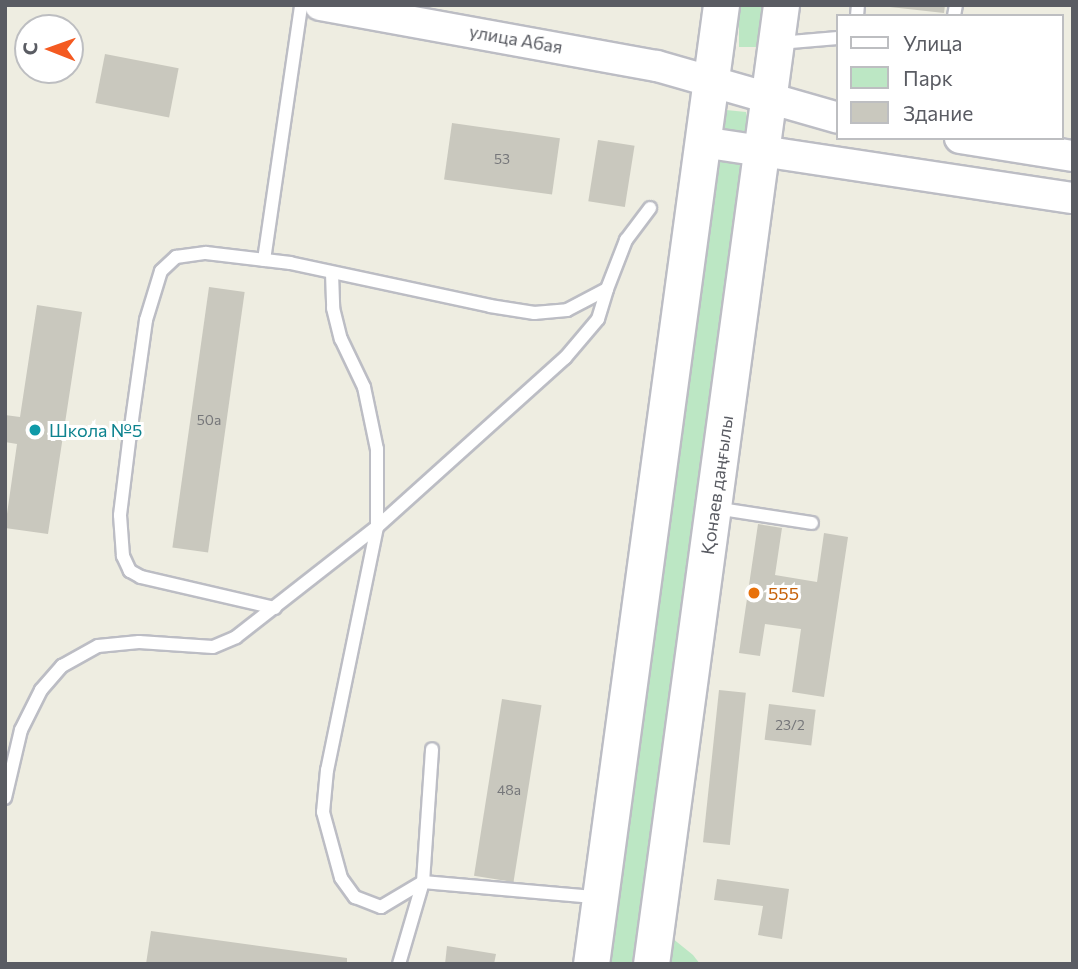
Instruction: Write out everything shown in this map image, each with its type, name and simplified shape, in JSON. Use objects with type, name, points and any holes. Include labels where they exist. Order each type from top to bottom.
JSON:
[{"type":"main road","points":[[591,964],[721,5]]},
{"type":"main road","name":"Қонаев даңғылы","points":[[650,964],[781,5]]},
{"type":"street","name":"улица Абая","points":[[320,5],[363,9],[657,66],[836,117]]},
{"type":"street","points":[[973,140],[1073,156]]},
{"type":"street","points":[[702,142],[1073,198]]},
{"type":"lane","points":[[264,260],[301,5]]},
{"type":"lane","points":[[775,43],[836,38]]},
{"type":"lane","points":[[5,798],[21,730],[41,690],[62,666],[98,646],[139,642],[213,648],[236,638],[275,608],[377,527],[565,358],[598,319],[626,240],[650,208]]},
{"type":"lane","points":[[275,608],[141,577],[130,570],[120,537],[146,320],[161,271],[176,257],[206,253],[332,272],[534,313],[568,310],[607,289]]},
{"type":"lane","points":[[332,272],[338,329],[363,387],[377,449],[377,527],[327,770],[323,812],[334,859],[355,897],[381,907],[423,881],[600,898]]},
{"type":"lane","points":[[714,508],[812,523]]},
{"type":"lane","points":[[399,964],[423,881],[432,749]]},
{"type":"green space","points":[[739,5],[764,5],[764,47],[739,47]]},
{"type":"green space","points":[[726,110],[746,112],[749,125],[632,964],[597,964]]},
{"type":"green space","points":[[656,925],[693,955],[700,964],[651,964]]},
{"type":"building","points":[[872,5],[945,5],[944,13]]},
{"type":"building","points":[[105,54],[179,68],[169,117],[95,103]]},
{"type":"building","points":[[452,123],[560,138],[552,195],[444,179]]},
{"type":"building","points":[[598,140],[635,146],[625,207],[588,201]]},
{"type":"building","points":[[209,287],[245,292],[208,552],[172,547]]},
{"type":"building","name":"Школа №5","points":[[37,305],[82,312],[48,534],[5,528],[17,444],[5,442],[5,415],[20,417]]},
{"type":"building","points":[[758,524],[782,528],[775,575],[817,582],[824,533],[848,537],[824,697],[792,692],[801,629],[765,624],[760,656],[739,653]]},
{"type":"building","points":[[719,690],[746,693],[730,845],[703,842]]},
{"type":"building","points":[[502,699],[542,705],[514,882],[474,876]]},
{"type":"building","points":[[769,704],[816,710],[811,745],[765,740]]},
{"type":"building","points":[[717,879],[789,889],[782,939],[758,935],[763,906],[714,900]]},
{"type":"building","points":[[151,931],[347,958],[347,964],[146,964]]},
{"type":"building","points":[[447,946],[496,954],[494,964],[445,964]]},
{"type":"place","name":"Школа №5","points":[[35,430]]},
{"type":"place","name":"555","points":[[754,593]]}]
